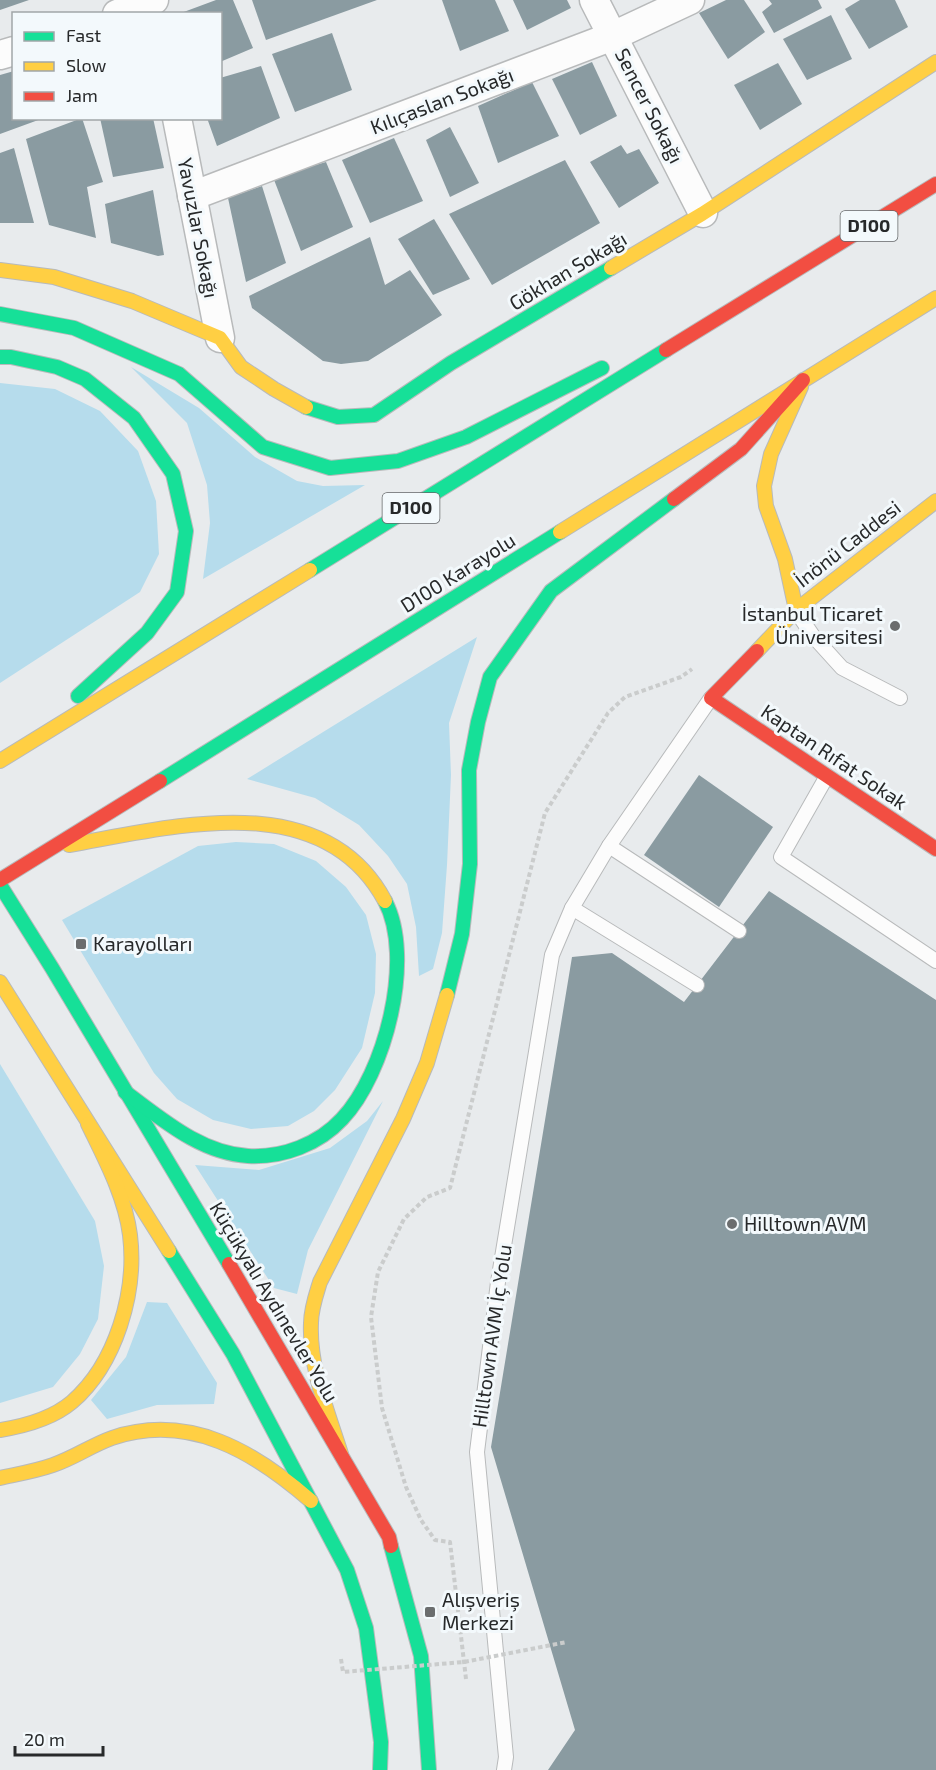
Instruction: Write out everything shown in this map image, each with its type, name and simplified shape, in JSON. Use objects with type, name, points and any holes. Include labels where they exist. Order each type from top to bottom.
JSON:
[{"type":"main road","name":"Gökhan Sokağı","points":[[220,338],[241,367],[310,409],[338,417],[374,415],[451,363],[703,213],[936,63]]},
{"type":"main road","name":"D100","points":[[0,761],[936,184]]},
{"type":"main road","points":[[645,346],[802,268]]},
{"type":"main road","points":[[0,270],[54,277],[132,301],[220,338]]},
{"type":"main road","name":"D100 Karayolu","points":[[0,880],[936,298]]},
{"type":"main road","points":[[0,314],[74,328],[179,374],[263,447],[330,468],[398,461],[466,437],[614,362]]},
{"type":"main road","points":[[0,357],[11,357],[57,367],[85,378],[134,418],[173,474],[186,531],[177,592],[147,633],[19,749]]},
{"type":"main road","points":[[795,610],[783,553],[770,522],[764,497],[764,477],[803,380]]},
{"type":"main road","points":[[341,1454],[315,1365],[311,1323],[314,1303],[320,1282],[403,1119],[427,1063],[448,993],[462,934],[470,864],[469,770],[490,677],[551,591],[741,450],[803,380]]},
{"type":"main road","name":"İnönü Caddesi","points":[[711,698],[795,610],[936,501]]},
{"type":"main road","name":"Kaptan Rıfat Sokak","points":[[711,698],[936,849]]},
{"type":"main road","points":[[53,848],[178,826],[242,821],[289,826],[328,843],[355,862],[384,898],[396,928],[399,955],[395,997],[386,1032],[370,1077],[346,1115],[319,1139],[286,1153],[248,1156],[217,1150],[182,1133],[125,1092]]},
{"type":"main road","name":"Küçükyalı Aydınevler Yolu","points":[[0,885],[52,968],[389,1537],[421,1656],[429,1770]]},
{"type":"main road","points":[[0,982],[204,1305],[347,1570],[366,1628],[381,1742],[380,1770]]},
{"type":"main road","points":[[0,1430],[40,1420],[70,1403],[84,1389],[112,1346],[124,1309],[130,1271],[130,1234],[116,1186],[88,1124]]},
{"type":"main road","points":[[0,1478],[53,1465],[113,1437],[160,1429],[199,1434],[239,1449],[281,1475],[311,1501]]},
{"type":"street","points":[[122,12],[154,0]]},
{"type":"street","name":"Sencer Sokağı","points":[[594,0],[703,213]]},
{"type":"street","name":"Kılıçaslan Sokağı","points":[[192,196],[613,36],[690,0]]},
{"type":"street","name":"Yavuzlar Sokağı","points":[[177,120],[220,338]]},
{"type":"lane","points":[[795,610],[813,636],[842,668],[900,698]]},
{"type":"lane","name":"Hilltown AVM İç Yolu","points":[[504,1770],[506,1757],[477,1452],[498,1282],[552,955],[572,908],[609,846],[711,698]]},
{"type":"lane","points":[[827,776],[781,857],[936,961]]},
{"type":"lane","points":[[609,846],[739,931]]},
{"type":"lane","points":[[572,908],[697,985]]},
{"type":"path","points":[[466,1679],[450,1542],[435,1540],[421,1520],[406,1487],[382,1408],[371,1317],[378,1272],[404,1219],[426,1197],[450,1188],[544,813],[608,713],[625,697],[681,677],[699,663]]},
{"type":"path","points":[[341,1659],[343,1672],[464,1662],[567,1642]]},
{"type":"shaded area","points":[[131,367],[199,408],[255,457],[297,481],[323,486],[365,485],[203,579],[210,523],[207,485],[187,423]]},
{"type":"shaded area","points":[[0,383],[55,389],[100,411],[138,451],[156,501],[159,554],[140,592],[0,683]]},
{"type":"shaded area","points":[[477,637],[449,723],[451,775],[442,933],[433,969],[419,976],[416,927],[407,884],[388,856],[359,825],[315,798],[247,779]]},
{"type":"shaded area","points":[[236,842],[274,844],[316,861],[346,887],[366,915],[376,954],[375,993],[362,1048],[335,1090],[314,1111],[288,1126],[251,1129],[213,1120],[177,1099],[154,1073],[62,920],[198,846]]},
{"type":"shaded area","points":[[0,1064],[95,1221],[104,1266],[98,1319],[80,1354],[53,1387],[0,1403]]},
{"type":"shaded area","points":[[383,1101],[308,1250],[297,1294],[274,1288],[195,1165],[259,1170],[330,1148],[367,1121]]},
{"type":"shaded area","points":[[147,1302],[167,1303],[217,1383],[214,1404],[157,1405],[107,1419],[91,1400],[126,1357]]},
{"type":"building","points":[[0,0],[29,0],[0,10]]},
{"type":"building","points":[[216,0],[233,0],[253,48],[222,61],[222,12],[184,12]]},
{"type":"building","points":[[252,0],[377,0],[266,40]]},
{"type":"building","points":[[442,0],[495,0],[509,31],[460,51]]},
{"type":"building","points":[[513,0],[567,0],[571,8],[527,30]]},
{"type":"building","points":[[726,0],[744,0],[765,32],[728,59],[699,13]]},
{"type":"building","points":[[769,0],[818,0],[822,8],[774,33],[762,12],[772,4]]},
{"type":"building","points":[[860,0],[895,0],[908,27],[869,49],[845,9]]},
{"type":"building","points":[[831,15],[852,59],[807,80],[783,39]]},
{"type":"building","points":[[332,33],[352,90],[295,112],[272,54]]},
{"type":"building","points":[[592,62],[617,116],[580,135],[552,79]]},
{"type":"building","points":[[778,63],[802,104],[760,130],[734,85]]},
{"type":"building","points":[[261,66],[280,118],[217,146],[208,120],[222,120],[222,77]]},
{"type":"building","points":[[12,72],[12,120],[38,120],[0,134],[0,75]]},
{"type":"building","points":[[532,82],[559,136],[498,163],[478,106]]},
{"type":"building","points":[[77,120],[83,120],[103,182],[87,187],[96,238],[49,225],[26,139]]},
{"type":"building","points":[[100,120],[153,120],[164,168],[113,177]]},
{"type":"building","points":[[450,127],[479,183],[450,197],[426,140]]},
{"type":"building","points":[[394,138],[423,201],[370,223],[342,160]]},
{"type":"building","points":[[621,145],[627,154],[639,149],[659,183],[619,208],[590,162]]},
{"type":"building","points":[[14,148],[34,223],[0,223],[0,153]]},
{"type":"building","points":[[565,160],[600,223],[492,285],[449,214]]},
{"type":"building","points":[[326,162],[353,227],[301,251],[273,177]]},
{"type":"building","points":[[262,186],[286,263],[246,282],[228,198]]},
{"type":"building","points":[[153,190],[164,255],[158,256],[111,243],[105,204]]},
{"type":"building","points":[[434,219],[470,279],[433,295],[398,239]]},
{"type":"building","points":[[370,237],[385,285],[410,270],[442,315],[368,361],[341,364],[323,361],[252,308],[249,296]]},
{"type":"building","points":[[699,775],[773,827],[719,907],[644,855]]},
{"type":"building","name":"Hilltown AVM","points":[[769,891],[936,1000],[936,1770],[548,1770],[575,1730],[491,1447],[572,957],[612,953],[684,1002]]},
{"type":"traffic: fast","points":[[306,407],[338,417],[374,415],[451,363],[611,268]]},
{"type":"traffic: fast","points":[[0,314],[74,328],[179,374],[263,447],[330,468],[398,461],[466,437],[602,368]]},
{"type":"traffic: fast","points":[[310,570],[666,350]]},
{"type":"traffic: fast","points":[[0,357],[11,357],[57,367],[85,379],[134,418],[173,474],[186,531],[177,592],[147,633],[78,696]]},
{"type":"traffic: fast","points":[[447,995],[462,934],[470,864],[469,770],[490,677],[551,591],[674,499]]},
{"type":"traffic: fast","points":[[160,781],[560,532]]},
{"type":"traffic: fast","points":[[0,885],[229,1264]]},
{"type":"traffic: fast","points":[[125,1092],[182,1133],[214,1149],[230,1153],[248,1156],[274,1155],[300,1148],[323,1136],[342,1119],[371,1074],[391,1014],[396,983],[397,953],[394,925],[385,901]]},
{"type":"traffic: fast","points":[[169,1251],[233,1354],[347,1570],[366,1628],[381,1742],[380,1770]]},
{"type":"traffic: fast","points":[[391,1546],[421,1656],[429,1770]]},
{"type":"traffic: slow","points":[[611,268],[702,214],[936,62]]},
{"type":"traffic: slow","points":[[0,270],[54,277],[132,301],[220,338],[241,367],[306,407]]},
{"type":"traffic: slow","points":[[560,532],[936,298]]},
{"type":"traffic: slow","points":[[796,610],[785,559],[766,506],[764,486],[771,454],[801,387]]},
{"type":"traffic: slow","points":[[757,651],[796,610],[936,501]]},
{"type":"traffic: slow","points":[[0,761],[310,570]]},
{"type":"traffic: slow","points":[[69,845],[198,824],[242,823],[285,828],[324,841],[358,865],[385,901]]},
{"type":"traffic: slow","points":[[0,982],[169,1251]]},
{"type":"traffic: slow","points":[[341,1454],[316,1373],[311,1340],[313,1307],[320,1282],[403,1119],[427,1063],[447,995]]},
{"type":"traffic: slow","points":[[0,1430],[38,1421],[72,1402],[101,1368],[120,1326],[130,1280],[130,1235],[119,1192],[88,1124]]},
{"type":"traffic: slow","points":[[0,1478],[53,1465],[112,1438],[140,1431],[168,1430],[219,1441],[244,1453],[290,1483],[311,1501]]},
{"type":"traffic: jam","points":[[666,350],[936,184]]},
{"type":"traffic: jam","points":[[674,499],[741,449],[803,380]]},
{"type":"traffic: jam","points":[[757,651],[711,698],[936,849]]},
{"type":"traffic: jam","points":[[0,880],[160,781]]},
{"type":"traffic: jam","points":[[229,1264],[389,1537],[391,1546]]},
{"type":"place","name":"İstanbul Ticaret Üniversitesi","points":[[895,626]]},
{"type":"place","name":"Karayolları","points":[[81,944]]},
{"type":"place","name":"Hilltown AVM","points":[[732,1224]]},
{"type":"place","name":"Alışveriş Merkezi","points":[[430,1612]]}]
